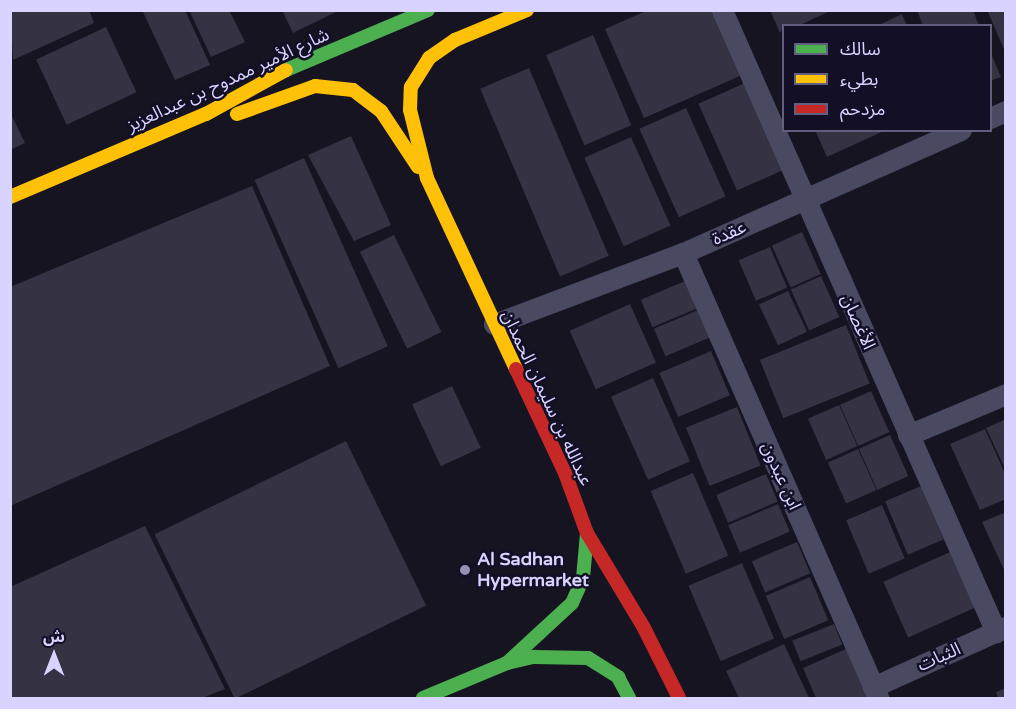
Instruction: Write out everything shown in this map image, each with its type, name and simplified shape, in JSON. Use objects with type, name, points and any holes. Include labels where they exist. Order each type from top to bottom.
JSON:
[{"type":"street","name":"شارع الأمير ممدوح بن عبدالعزيز","points":[[10,197],[206,114],[273,76],[428,10]]},
{"type":"street","points":[[427,178],[410,110],[411,87],[429,58],[455,40],[527,10]]},
{"type":"street","name":"الأغصان","points":[[722,10],[908,435],[1001,630]]},
{"type":"street","points":[[206,114],[243,114],[315,86],[353,90],[381,111],[427,178]]},
{"type":"street","name":"عقدة","points":[[494,324],[683,253],[956,132]]},
{"type":"street","name":"عبدالله بن سليمان الحمدان","points":[[427,178],[565,473],[586,533],[644,628],[679,699]]},
{"type":"street","name":"ابن عبدون","points":[[683,253],[876,693]]},
{"type":"street","points":[[908,435],[1005,394]]},
{"type":"street","points":[[507,663],[572,603],[583,578],[586,533]]},
{"type":"street","name":"الثبات","points":[[876,693],[1001,630]]},
{"type":"street","points":[[423,699],[507,663],[534,657],[588,658],[618,677],[629,699]]},
{"type":"building","points":[[10,10],[89,10],[94,23],[13,60]]},
{"type":"building","points":[[142,10],[185,10],[210,65],[175,80]]},
{"type":"building","points":[[189,10],[229,10],[245,42],[211,57]]},
{"type":"building","points":[[282,10],[340,10],[293,33]]},
{"type":"building","points":[[648,10],[712,10],[740,76],[644,118],[605,29]]},
{"type":"building","points":[[770,10],[832,10],[802,24],[782,24],[780,33]]},
{"type":"building","points":[[917,10],[973,10],[978,24],[922,24]]},
{"type":"building","points":[[987,10],[1006,10],[1006,54]]},
{"type":"building","points":[[902,14],[906,24],[881,24]]},
{"type":"building","points":[[106,27],[136,92],[67,125],[36,60]]},
{"type":"building","points":[[593,35],[631,125],[584,145],[546,55]]},
{"type":"building","points":[[992,56],[1001,77],[992,80]]},
{"type":"building","points":[[529,68],[609,256],[560,276],[480,89]]},
{"type":"building","points":[[745,83],[784,170],[737,191],[698,104]]},
{"type":"building","points":[[686,108],[725,197],[679,217],[639,129]]},
{"type":"building","points":[[10,112],[25,143],[10,150]]},
{"type":"building","points":[[816,132],[882,132],[827,157]]},
{"type":"building","points":[[351,136],[391,225],[354,241],[308,155]]},
{"type":"building","points":[[631,137],[670,226],[624,246],[584,158]]},
{"type":"building","points":[[304,158],[388,346],[338,368],[255,180]]},
{"type":"building","points":[[252,186],[330,366],[10,506],[10,287]]},
{"type":"building","points":[[802,232],[821,274],[791,287],[772,245]]},
{"type":"building","points":[[394,235],[441,332],[407,349],[360,252]]},
{"type":"building","points":[[770,247],[787,288],[756,301],[739,260]]},
{"type":"building","points":[[821,276],[839,317],[809,331],[791,289]]},
{"type":"building","points":[[685,281],[697,309],[653,327],[641,300]]},
{"type":"building","points":[[788,291],[807,332],[778,345],[759,305]]},
{"type":"building","points":[[630,304],[656,362],[596,389],[570,331]]},
{"type":"building","points":[[698,310],[710,338],[666,356],[654,329]]},
{"type":"building","points":[[846,325],[870,383],[783,418],[760,360]]},
{"type":"building","points":[[711,351],[730,395],[678,417],[659,373]]},
{"type":"building","points":[[653,378],[690,461],[648,480],[611,397]]},
{"type":"building","points":[[452,386],[481,448],[441,466],[412,405]]},
{"type":"building","points":[[871,391],[889,432],[858,446],[840,405]]},
{"type":"building","points":[[839,405],[857,446],[826,460],[808,419]]},
{"type":"building","points":[[737,407],[761,465],[710,486],[686,428]]},
{"type":"building","points":[[1006,419],[1006,471],[986,428]]},
{"type":"building","points":[[985,429],[1006,476],[1006,499],[980,510],[950,444]]},
{"type":"building","points":[[890,435],[908,476],[877,490],[859,449]]},
{"type":"building","points":[[346,441],[426,605],[234,698],[155,534]]},
{"type":"building","points":[[858,449],[876,490],[846,504],[828,462]]},
{"type":"building","points":[[693,473],[728,556],[686,574],[651,491]]},
{"type":"building","points":[[766,474],[778,502],[728,523],[716,495]]},
{"type":"building","points":[[921,486],[944,539],[908,555],[885,501]]},
{"type":"building","points":[[778,504],[790,532],[740,553],[728,525]]},
{"type":"building","points":[[882,505],[905,558],[869,574],[846,520]]},
{"type":"building","points":[[1006,512],[1006,574],[982,522]]},
{"type":"building","points":[[145,526],[225,689],[202,698],[10,698],[10,587]]},
{"type":"building","points":[[797,542],[810,573],[765,592],[752,561]]},
{"type":"building","points":[[950,552],[975,608],[908,637],[883,582]]},
{"type":"building","points":[[742,563],[774,638],[721,661],[689,586]]},
{"type":"building","points":[[810,577],[828,620],[784,639],[766,596]]},
{"type":"building","points":[[834,624],[842,644],[801,661],[792,641]]},
{"type":"building","points":[[784,644],[809,698],[739,698],[726,671]]},
{"type":"building","points":[[846,649],[867,697],[816,698],[803,668]]},
{"type":"building","points":[[1006,688],[1006,698],[998,698],[996,692]]},
{"type":"traffic: fast","points":[[286,70],[428,10]]},
{"type":"traffic: fast","points":[[507,663],[572,603],[583,578],[587,533]]},
{"type":"traffic: fast","points":[[423,698],[507,663],[534,657],[588,658],[618,677],[629,698]]},
{"type":"traffic: slow","points":[[516,369],[427,178],[410,110],[411,87],[429,58],[455,40],[527,10]]},
{"type":"traffic: slow","points":[[10,197],[206,114],[286,70]]},
{"type":"traffic: slow","points":[[237,114],[315,86],[353,90],[381,111],[418,167]]},
{"type":"traffic: jam","points":[[516,369],[565,473],[587,533],[644,628],[679,698]]},
{"type":"place","name":"Al Sadhan Hypermarket","points":[[465,570]]}]
